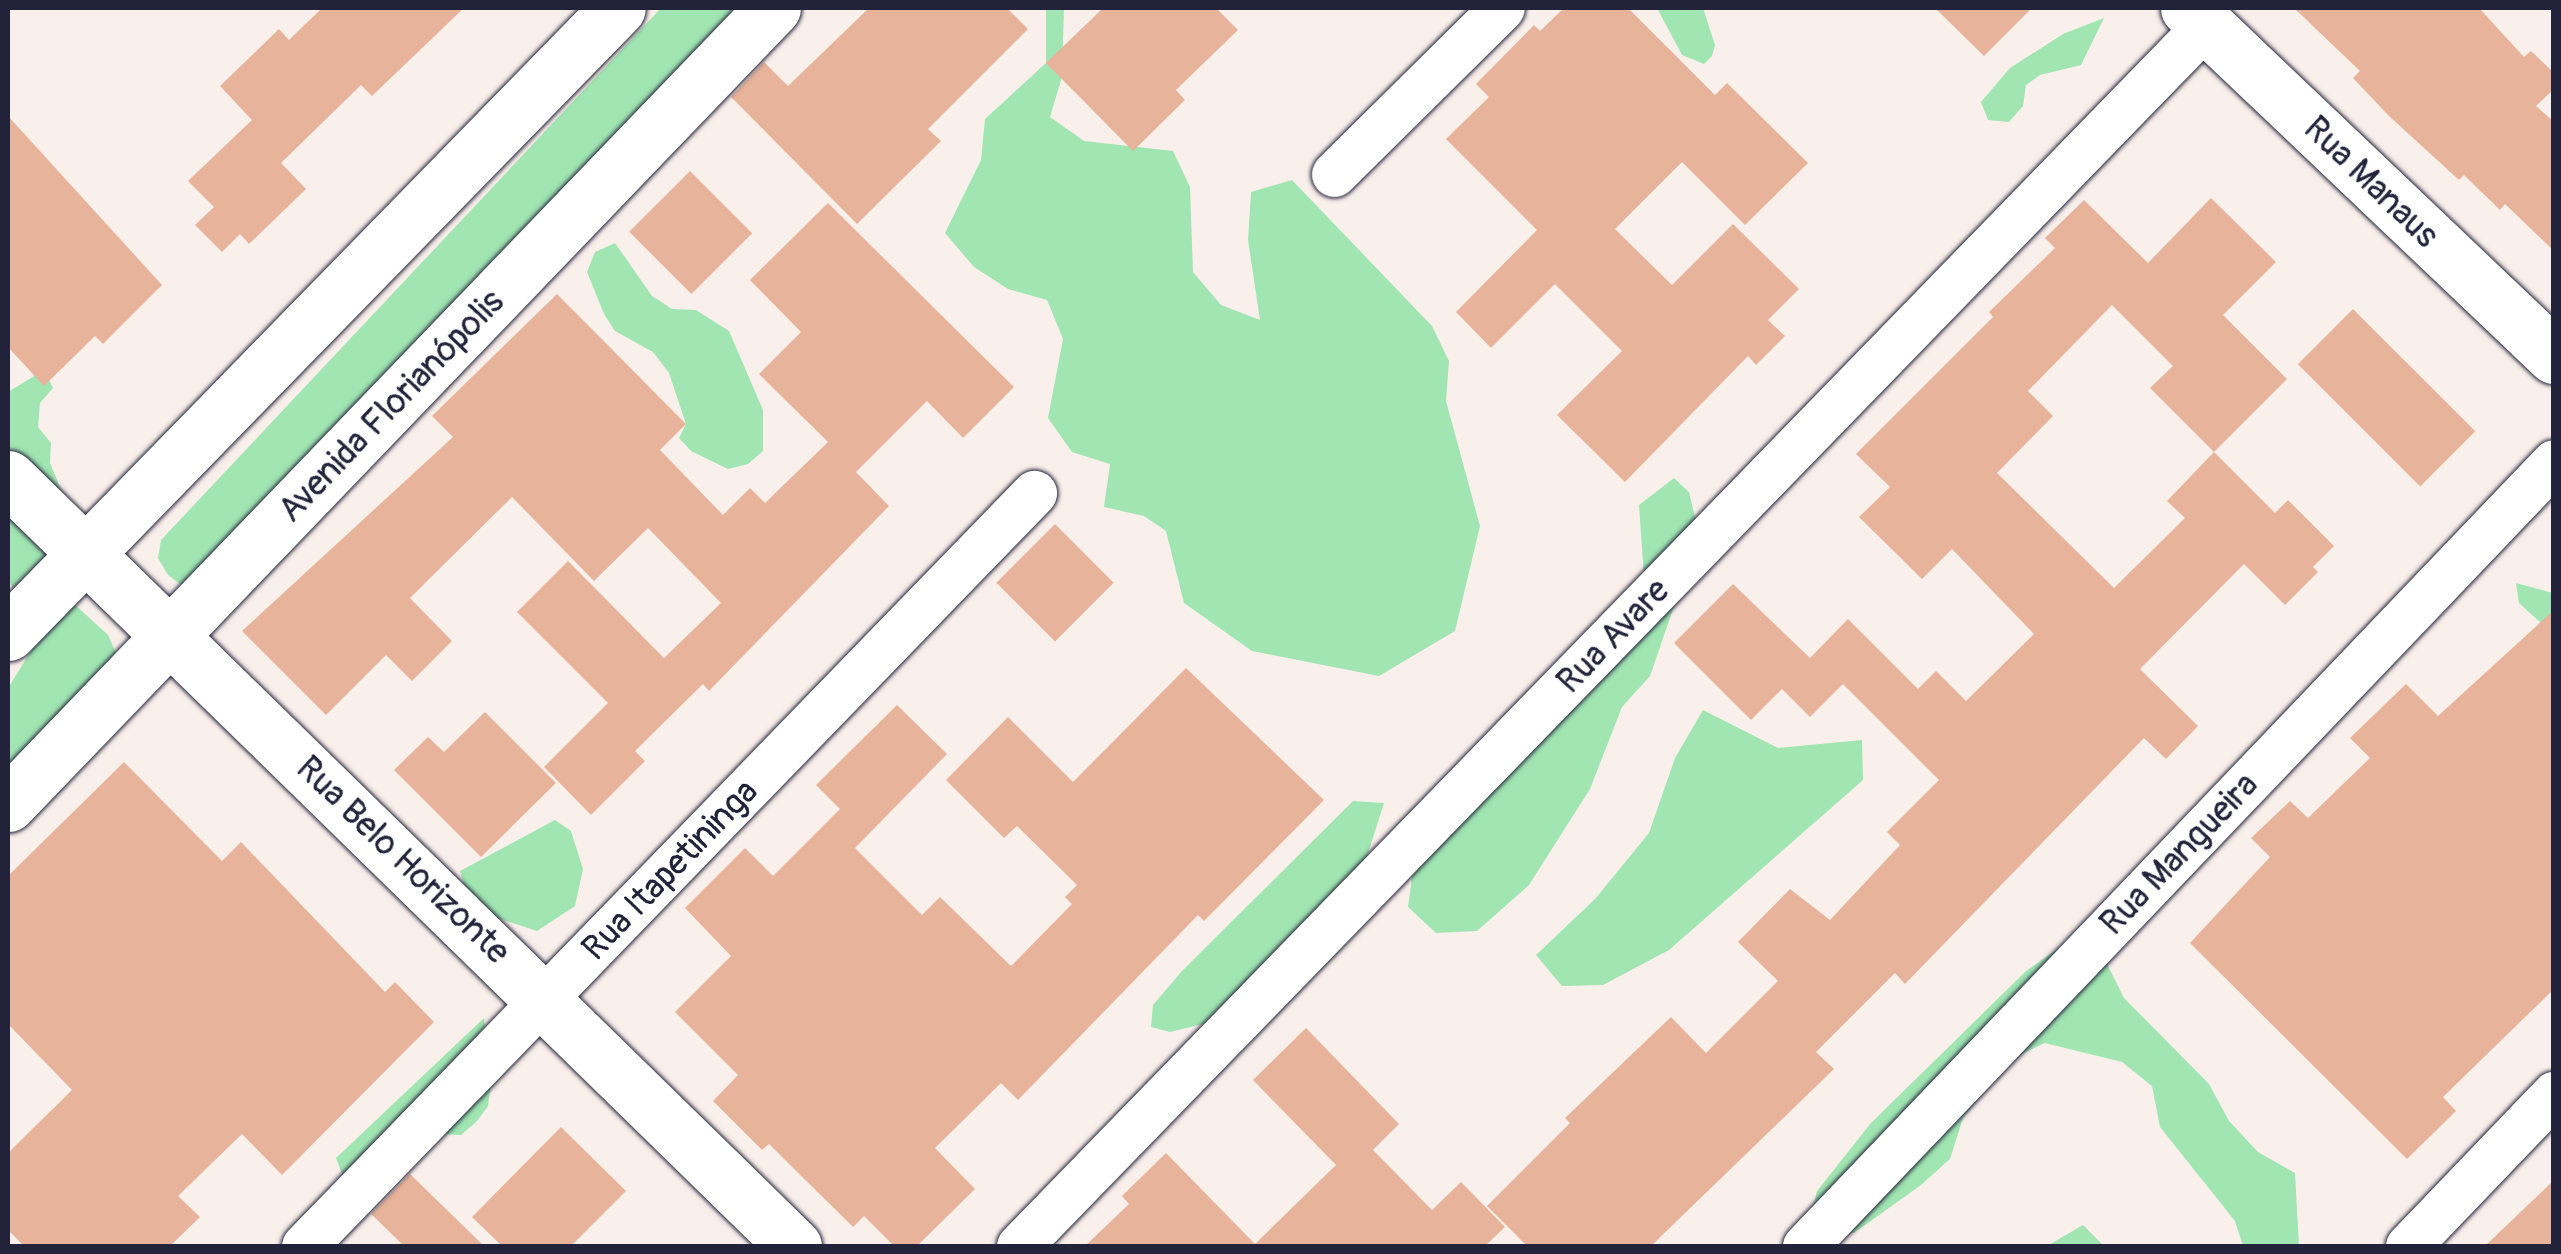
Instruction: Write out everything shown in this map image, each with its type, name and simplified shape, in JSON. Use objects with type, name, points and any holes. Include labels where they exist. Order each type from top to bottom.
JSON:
[{"type":"street","points":[[8,632],[618,8]]},
{"type":"street","name":"Avenida Florianópolis","points":[[8,804],[774,8]]},
{"type":"street","points":[[1334,174],[1502,8]]},
{"type":"street","name":"Rua Manaus","points":[[2197,16],[2554,356]]},
{"type":"street","name":"Rua Avare","points":[[1019,1246],[2197,16]]},
{"type":"street","name":"Rua Mangueira","points":[[1805,1246],[2554,462]]},
{"type":"street","name":"Rua Belo Horizonte","points":[[8,478],[546,998],[794,1246]]},
{"type":"street","name":"Rua Itapetininga","points":[[304,1246],[1034,493]]},
{"type":"street","points":[[2408,1246],[2554,1094]]},
{"type":"green space","points":[[661,8],[746,8],[184,587],[168,575],[158,558],[161,540]]},
{"type":"green space","points":[[1046,8],[1064,8],[1062,77],[1050,117],[1084,141],[1173,151],[1190,187],[1193,272],[1221,305],[1260,320],[1248,240],[1251,192],[1292,180],[1432,326],[1449,361],[1446,401],[1480,526],[1455,631],[1379,676],[1252,651],[1184,603],[1166,531],[1144,516],[1104,507],[1110,464],[1072,452],[1048,418],[1063,339],[1047,300],[1008,289],[974,267],[945,233],[981,160],[985,119],[1046,63]]},
{"type":"green space","points":[[1657,8],[1703,8],[1715,45],[1704,64],[1682,55]]},
{"type":"green space","points":[[2104,18],[2081,65],[2040,75],[2026,85],[2023,106],[2009,122],[1988,120],[1981,102],[2010,68],[2063,34]]},
{"type":"green space","points":[[615,243],[652,296],[672,309],[696,310],[729,331],[763,410],[763,451],[748,464],[728,469],[691,451],[679,438],[686,424],[669,373],[653,352],[615,331],[604,314],[587,272],[595,252]]},
{"type":"green space","points":[[44,370],[53,388],[40,403],[38,427],[51,443],[50,463],[65,499],[72,602],[108,635],[117,655],[8,777],[8,688],[39,638],[8,579],[8,392]]},
{"type":"green space","points":[[1674,478],[1689,492],[1699,534],[1650,676],[1622,707],[1590,789],[1529,885],[1477,931],[1436,933],[1408,907],[1414,863],[1645,591],[1639,505]]},
{"type":"green space","points":[[2516,583],[2553,593],[2553,634],[2519,603]]},
{"type":"green space","points":[[1703,710],[1778,748],[1862,740],[1863,780],[1669,950],[1603,985],[1562,986],[1536,955],[1595,899],[1649,833],[1675,758]]},
{"type":"green space","points":[[1353,801],[1384,803],[1365,863],[1211,1022],[1170,1032],[1151,1027],[1153,1005],[1182,971]]},
{"type":"green space","points":[[555,820],[571,831],[583,869],[575,906],[537,931],[497,918],[466,892],[460,871]]},
{"type":"green space","points":[[2073,938],[2105,960],[2124,998],[2209,1084],[2229,1121],[2258,1152],[2295,1173],[2299,1246],[2243,1246],[2235,1221],[2160,1127],[2152,1086],[2122,1062],[2045,1043],[2011,1059],[1963,1118],[1950,1159],[1921,1185],[1854,1233],[1808,1229],[1817,1191],[1871,1123],[2026,971]]},
{"type":"green space","points":[[484,1018],[491,1085],[488,1106],[477,1121],[461,1135],[441,1134],[344,1179],[336,1158]]},
{"type":"green space","points":[[2083,1225],[2104,1246],[2047,1246]]},
{"type":"building","points":[[322,8],[464,8],[372,96],[361,85],[281,163],[306,189],[249,244],[240,234],[222,252],[195,225],[214,207],[188,181],[252,120],[220,86],[279,29],[289,40]]},
{"type":"building","points":[[869,8],[1007,8],[1028,29],[928,129],[941,141],[857,224],[731,97],[764,62],[788,86]]},
{"type":"building","points":[[1103,8],[1216,8],[1238,30],[1176,90],[1185,100],[1133,151],[1046,63]]},
{"type":"building","points":[[1564,8],[1628,8],[1715,95],[1727,83],[1808,163],[1745,225],[1682,162],[1615,229],[1672,285],[1733,224],[1799,289],[1768,320],[1785,336],[1756,365],[1748,356],[1625,482],[1557,415],[1622,351],[1555,284],[1491,348],[1456,312],[1537,230],[1446,139],[1489,97],[1476,84],[1534,25],[1540,31]]},
{"type":"building","points":[[1935,8],[2032,8],[1984,56]]},
{"type":"building","points":[[2294,8],[2479,8],[2524,57],[2531,51],[2554,73],[2554,89],[2536,106],[2554,122],[2554,251],[2505,204],[2500,210],[2464,175],[2459,180],[2389,116],[2353,78],[2360,71]]},
{"type":"building","points":[[8,116],[162,285],[103,344],[95,336],[44,386],[8,347]]},
{"type":"building","points":[[690,171],[752,233],[691,294],[629,232]]},
{"type":"building","points":[[2211,198],[2276,262],[2223,315],[2287,379],[2214,452],[2275,513],[2288,500],[2334,546],[2313,567],[2318,572],[2285,605],[2244,564],[2140,669],[2198,726],[2166,759],[2144,738],[1905,984],[1895,973],[1816,1052],[1834,1069],[1651,1246],[1527,1246],[1487,1206],[1570,1123],[1565,1118],[1671,1017],[1706,1053],[1778,981],[1738,942],[1790,889],[1830,920],[1900,845],[1887,832],[1939,780],[1843,684],[1810,717],[1782,689],[1751,720],[1674,643],[1733,584],[1810,658],[1848,619],[1918,689],[1936,671],[1966,701],[2034,634],[1952,549],[1922,579],[1859,517],[1890,487],[1856,454],[1993,317],[1989,312],[2055,248],[2045,238],[2084,200],[2148,263]],"holes":[[[2112,305],[2173,366],[2150,388],[2214,452],[2167,501],[2185,518],[2114,588],[1997,473],[2053,416],[2028,391]]]},
{"type":"building","points":[[828,203],[1014,387],[963,438],[927,401],[856,472],[889,506],[709,691],[703,684],[635,751],[645,761],[591,815],[544,767],[608,703],[517,612],[568,561],[664,658],[721,603],[648,528],[594,581],[512,497],[410,598],[452,641],[412,681],[386,655],[326,715],[242,631],[453,437],[432,416],[557,294],[686,424],[660,450],[723,515],[750,488],[765,503],[828,442],[759,374],[801,332],[750,280]]},
{"type":"building","points":[[2353,309],[2475,431],[2420,486],[2298,364]]},
{"type":"building","points":[[1055,524],[1114,583],[1055,641],[996,583]]},
{"type":"building","points":[[2554,610],[2554,989],[2443,1097],[2456,1111],[2407,1159],[2190,943],[2270,857],[2251,838],[2290,801],[2308,818],[2370,758],[2350,738],[2406,684],[2438,716]]},
{"type":"building","points":[[1186,668],[1324,800],[1204,921],[1198,915],[1018,1100],[1001,1083],[935,1148],[975,1189],[917,1246],[894,1246],[864,1216],[853,1227],[769,1144],[762,1150],[713,1101],[738,1075],[675,1012],[731,956],[685,908],[745,848],[773,876],[840,809],[816,785],[897,705],[947,754],[855,848],[922,915],[940,897],[1011,966],[1072,904],[1065,897],[1077,885],[1017,826],[1004,838],[946,780],[1008,717],[1073,782]]},
{"type":"building","points":[[485,712],[556,783],[481,857],[394,770],[428,737],[444,752]]},
{"type":"building","points":[[124,762],[222,861],[241,842],[385,992],[395,982],[434,1022],[282,1175],[242,1134],[178,1196],[200,1217],[170,1246],[24,1246],[8,1230],[8,1153],[72,1090],[8,1024],[8,876]]},
{"type":"building","points":[[1306,1028],[1399,1124],[1373,1150],[1432,1210],[1461,1182],[1505,1227],[1485,1246],[1085,1246],[1129,1204],[1122,1196],[1166,1153],[1255,1244],[1336,1165],[1253,1080]]},
{"type":"building","points":[[561,1127],[626,1191],[571,1246],[502,1246],[472,1217]]},
{"type":"building","points":[[410,1174],[484,1246],[404,1246],[371,1214]]},
{"type":"building","points":[[2554,1180],[2554,1246],[2485,1246]]}]
